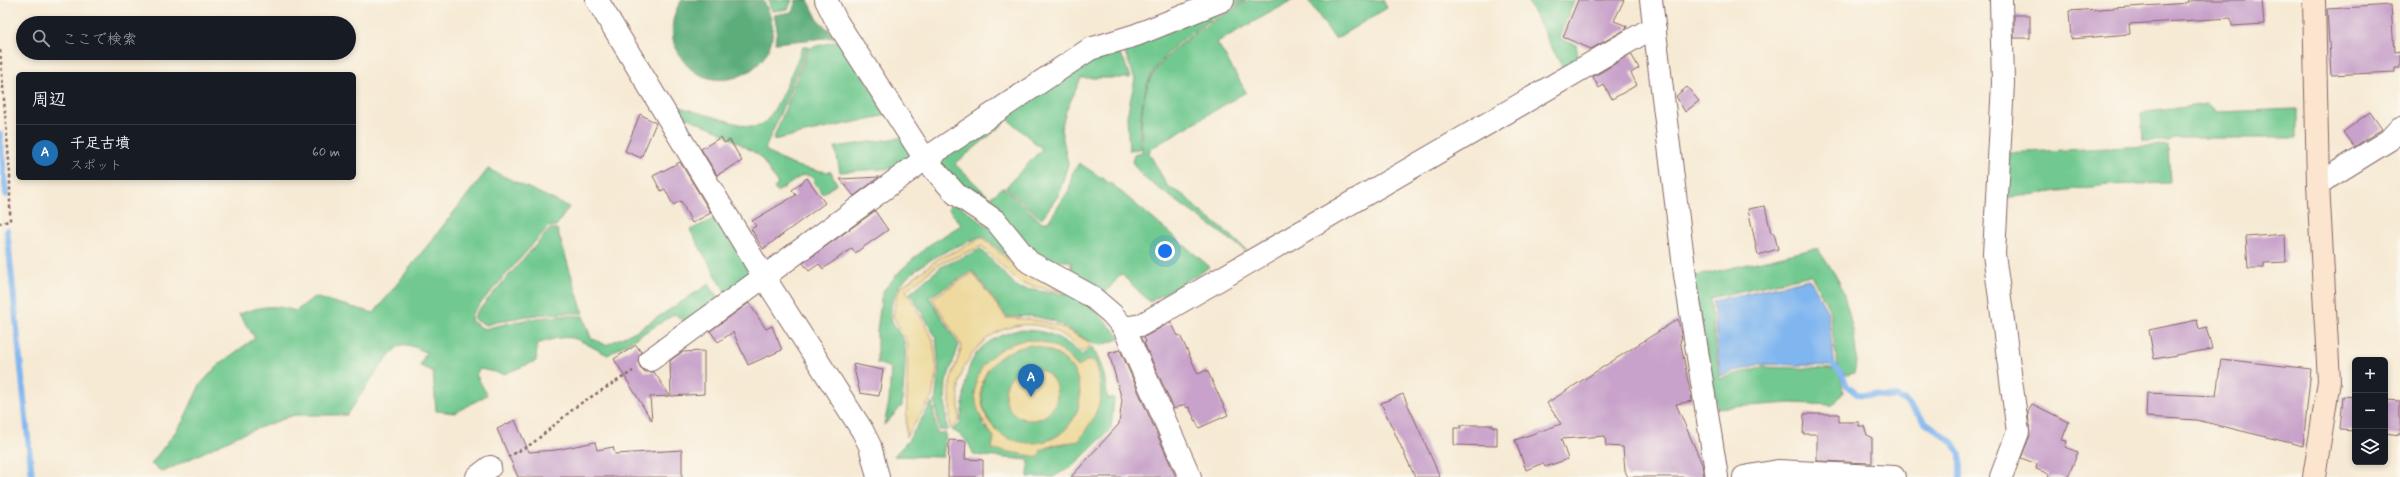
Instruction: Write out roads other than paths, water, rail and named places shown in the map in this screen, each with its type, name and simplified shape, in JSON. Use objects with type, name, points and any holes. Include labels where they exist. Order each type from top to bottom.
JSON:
[{"type":"street","points":[[597,0],[764,277],[862,430],[870,446],[878,477]]},
{"type":"street","points":[[826,0],[837,22],[925,159],[956,194],[996,221],[1029,262],[1091,296],[1112,314],[1124,328],[1190,477]]},
{"type":"street","points":[[650,360],[728,305],[925,159],[1090,48],[1136,35],[1223,0]]},
{"type":"street","points":[[1652,0],[1685,275],[1717,477]]},
{"type":"street","points":[[2001,0],[2003,82],[1994,254],[2018,432],[2001,477]]},
{"type":"street","points":[[2314,0],[2318,184],[2329,381],[2314,477]]},
{"type":"street","points":[[1124,328],[1141,325],[1645,32],[1655,30]]},
{"type":"street","points":[[2318,184],[2389,140],[2400,128]]},
{"type":"street","points":[[1744,477],[1778,471],[1894,477]]},
{"type":"water","points":[[1809,279],[1827,311],[1835,366],[1760,364],[1720,376],[1713,301]]},
{"type":"waterway","points":[[0,134],[6,195]]},
{"type":"waterway","points":[[7,230],[32,477]]},
{"type":"waterway","points":[[1830,362],[1842,374],[1847,386],[1857,394],[1896,397],[1905,401],[1924,421],[1954,443],[1960,455],[1960,477]]},
{"type":"place","name":"千足古墳","points":[[1031,397]]}]
